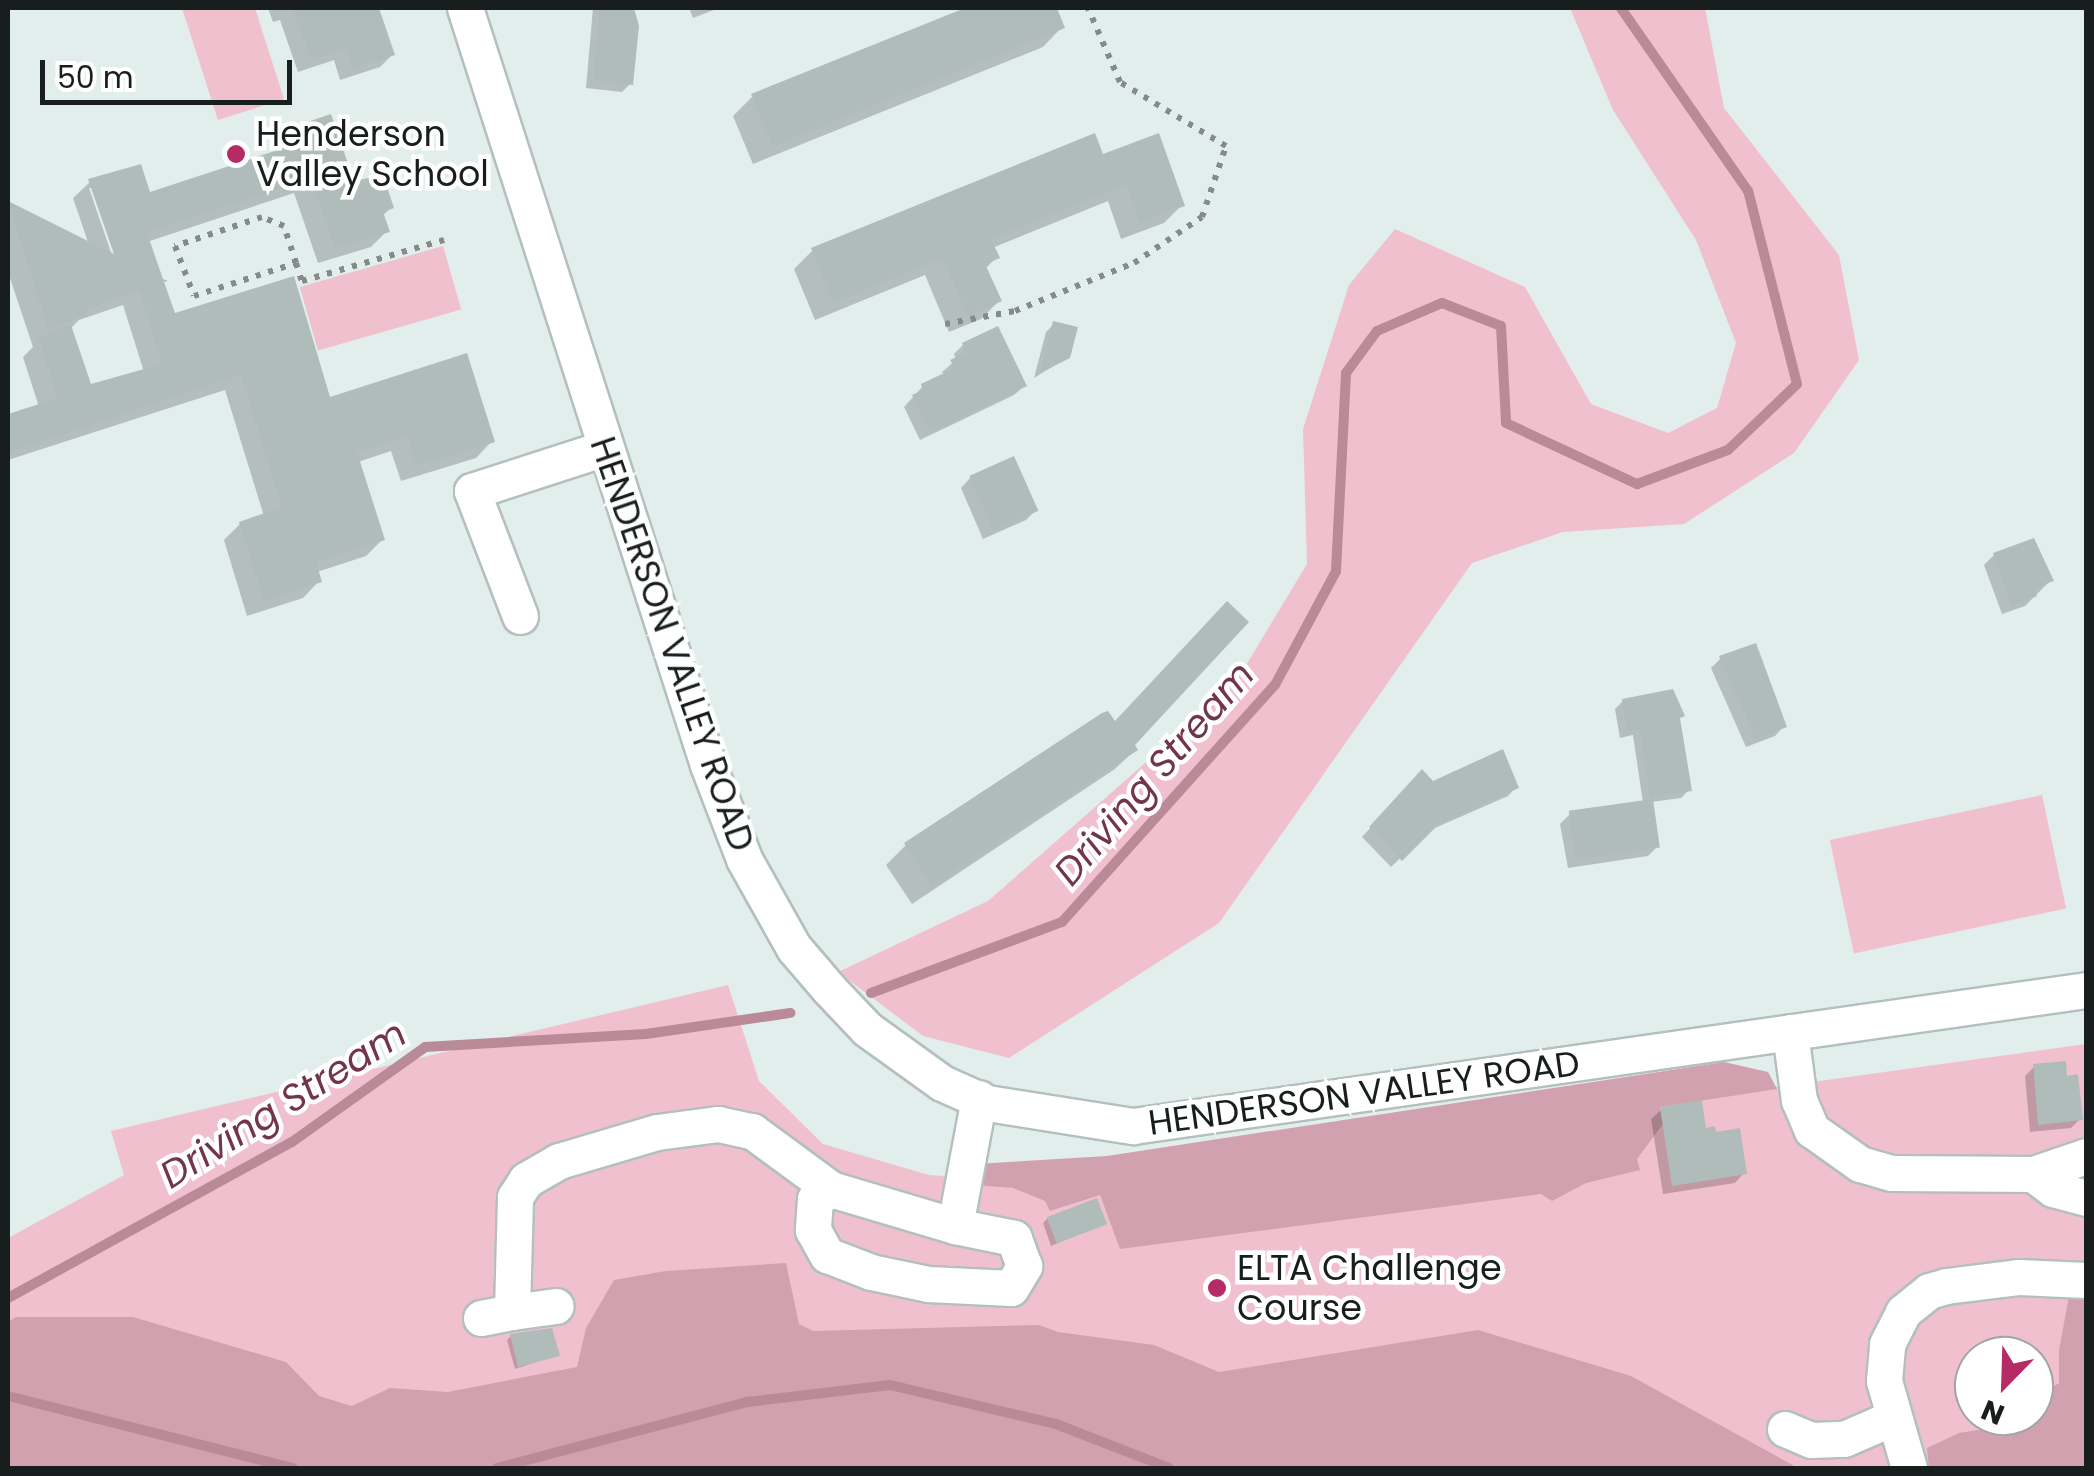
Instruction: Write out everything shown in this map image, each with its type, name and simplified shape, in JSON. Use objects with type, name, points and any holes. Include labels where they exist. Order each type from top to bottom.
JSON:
[{"type":"street","name":"HENDERSON VALLEY ROAD","points":[[465,8],[713,780],[767,904],[794,948],[868,1029],[942,1083],[1035,1113],[1133,1126],[2086,990]]},
{"type":"street","points":[[520,616],[472,491],[605,448]]},
{"type":"street","points":[[1790,1032],[1799,1100],[1812,1130],[1860,1164],[1892,1173],[2086,1171]]},
{"type":"street","points":[[955,1226],[979,1098]]},
{"type":"street","points":[[556,1306],[496,1315],[515,1196],[540,1168],[559,1161],[657,1132],[718,1124],[752,1131],[830,1189],[955,1226],[1014,1238],[1024,1266],[1011,1288],[928,1284],[871,1272],[827,1256],[813,1230],[815,1199],[830,1189]]},
{"type":"street","points":[[2033,1174],[2086,1156]]},
{"type":"street","points":[[2033,1174],[2053,1189],[2086,1198]]},
{"type":"street","points":[[1909,1468],[1884,1381],[1892,1328],[1916,1300],[1946,1286],[1982,1280],[2086,1280]]},
{"type":"street","points":[[1785,1429],[1810,1440],[1844,1439],[1892,1418]]},
{"type":"path","points":[[945,324],[1015,311],[1134,263],[1202,216],[1226,146],[1120,82],[1088,8]]},
{"type":"path","points":[[296,263],[194,296],[175,246],[262,216],[284,226],[302,281],[444,240]]},
{"type":"shaded area","points":[[182,8],[255,8],[284,99],[218,120]]},
{"type":"shaded area","points":[[1570,8],[1705,8],[1724,108],[1839,255],[1859,360],[1794,453],[1684,524],[1563,532],[1472,563],[1219,923],[1009,1058],[923,1036],[838,972],[988,901],[1234,685],[1307,564],[1303,429],[1349,285],[1395,229],[1525,287],[1591,404],[1668,433],[1717,408],[1736,343],[1696,240],[1613,110]]},
{"type":"shaded area","points":[[443,246],[461,309],[318,351],[300,287]]},
{"type":"shaded area","points":[[2042,795],[2066,908],[1854,954],[1830,840]]},
{"type":"shaded area","points":[[728,985],[759,1081],[823,1144],[929,1175],[1077,1184],[2086,1044],[2086,1468],[380,1468],[8,1380],[8,1238],[124,1175],[111,1131]]},
{"type":"shaded area","points":[[1724,1062],[1768,1072],[1777,1089],[1660,1107],[1663,1124],[1637,1159],[1640,1170],[1586,1183],[1552,1201],[1541,1194],[1120,1249],[1100,1195],[1050,1211],[1045,1201],[1013,1188],[974,1185],[976,1164],[1107,1156]]},
{"type":"shaded area","points":[[786,1263],[799,1324],[813,1331],[1039,1325],[1058,1332],[1154,1345],[1219,1372],[1478,1330],[1631,1376],[1798,1468],[8,1468],[8,1322],[16,1317],[133,1317],[286,1362],[319,1396],[352,1406],[390,1388],[448,1392],[577,1367],[586,1328],[614,1280],[666,1271]]},
{"type":"shaded area","points":[[2086,1285],[2086,1468],[1929,1468],[1927,1448],[1954,1435],[2054,1436],[2054,1386],[2059,1383],[2059,1350],[2069,1296]]},
{"type":"building","points":[[293,8],[379,8],[395,55],[353,69],[347,48],[311,60]]},
{"type":"building","points":[[600,8],[634,8],[639,26],[633,85],[593,80]]},
{"type":"building","points":[[965,8],[1057,8],[1065,28],[773,146],[751,94]]},
{"type":"building","points":[[331,114],[354,181],[383,175],[394,208],[383,212],[390,232],[335,248],[311,179],[147,233],[163,279],[168,281],[164,282],[175,313],[294,276],[330,397],[467,353],[495,442],[417,466],[408,436],[357,452],[385,540],[316,562],[322,582],[264,601],[239,522],[282,507],[241,375],[8,453],[8,414],[58,398],[38,338],[71,325],[91,384],[162,364],[140,291],[86,309],[88,315],[48,328],[8,201],[114,254],[88,179],[141,164],[150,192],[299,143],[293,127]]},
{"type":"building","points":[[1095,133],[1103,154],[1159,133],[1185,206],[1140,222],[1126,185],[991,239],[1000,258],[985,264],[1002,301],[968,316],[943,258],[833,303],[811,248]]},
{"type":"building","points":[[1053,321],[1078,327],[1070,358],[1040,373]]},
{"type":"building","points":[[998,326],[1027,386],[930,432],[912,395],[923,390],[921,384],[955,368],[950,360],[966,353],[962,343]]},
{"type":"building","points":[[1014,456],[1038,511],[994,531],[969,476]]},
{"type":"building","points":[[2034,538],[2054,581],[2034,588],[2037,596],[2012,606],[1993,553]]},
{"type":"building","points":[[1227,601],[1249,622],[1135,745],[1138,750],[932,886],[904,843],[1102,713],[1108,711],[1115,721]]},
{"type":"building","points":[[1756,643],[1787,727],[1756,739],[1719,656]]},
{"type":"building","points":[[1673,689],[1685,716],[1680,718],[1692,791],[1650,797],[1640,729],[1627,732],[1622,699]]},
{"type":"building","points":[[1503,749],[1519,788],[1440,823],[1402,861],[1369,827],[1422,769],[1433,781]]},
{"type":"building","points":[[1653,799],[1660,848],[1576,859],[1569,811]]},
{"type":"building","points":[[2066,1061],[2067,1076],[2078,1074],[2083,1120],[2038,1125],[2033,1064]]},
{"type":"building","points":[[1702,1100],[1706,1128],[1715,1126],[1716,1132],[1740,1128],[1747,1174],[1672,1186],[1660,1107]]},
{"type":"building","points":[[1097,1198],[1107,1224],[1057,1243],[1047,1217]]},
{"type":"building","points":[[552,1328],[560,1356],[518,1367],[510,1334]]},
{"type":"waterway","name":"Driving Stream","points":[[871,993],[1062,922],[1275,685],[1336,571],[1346,373],[1377,331],[1442,303],[1501,326],[1506,423],[1637,484],[1728,450],[1797,384],[1748,191],[1621,8]]},
{"type":"waterway","name":"Driving Stream","points":[[8,1298],[292,1142],[425,1047],[646,1034],[790,1013]]},
{"type":"waterway","points":[[497,1468],[747,1402],[890,1385],[1056,1424],[1169,1468]]},
{"type":"waterway","points":[[8,1396],[293,1468]]},
{"type":"place","name":"Henderson Valley School","points":[[236,154]]},
{"type":"place","name":"ELTA Challenge Course","points":[[1217,1288]]}]
